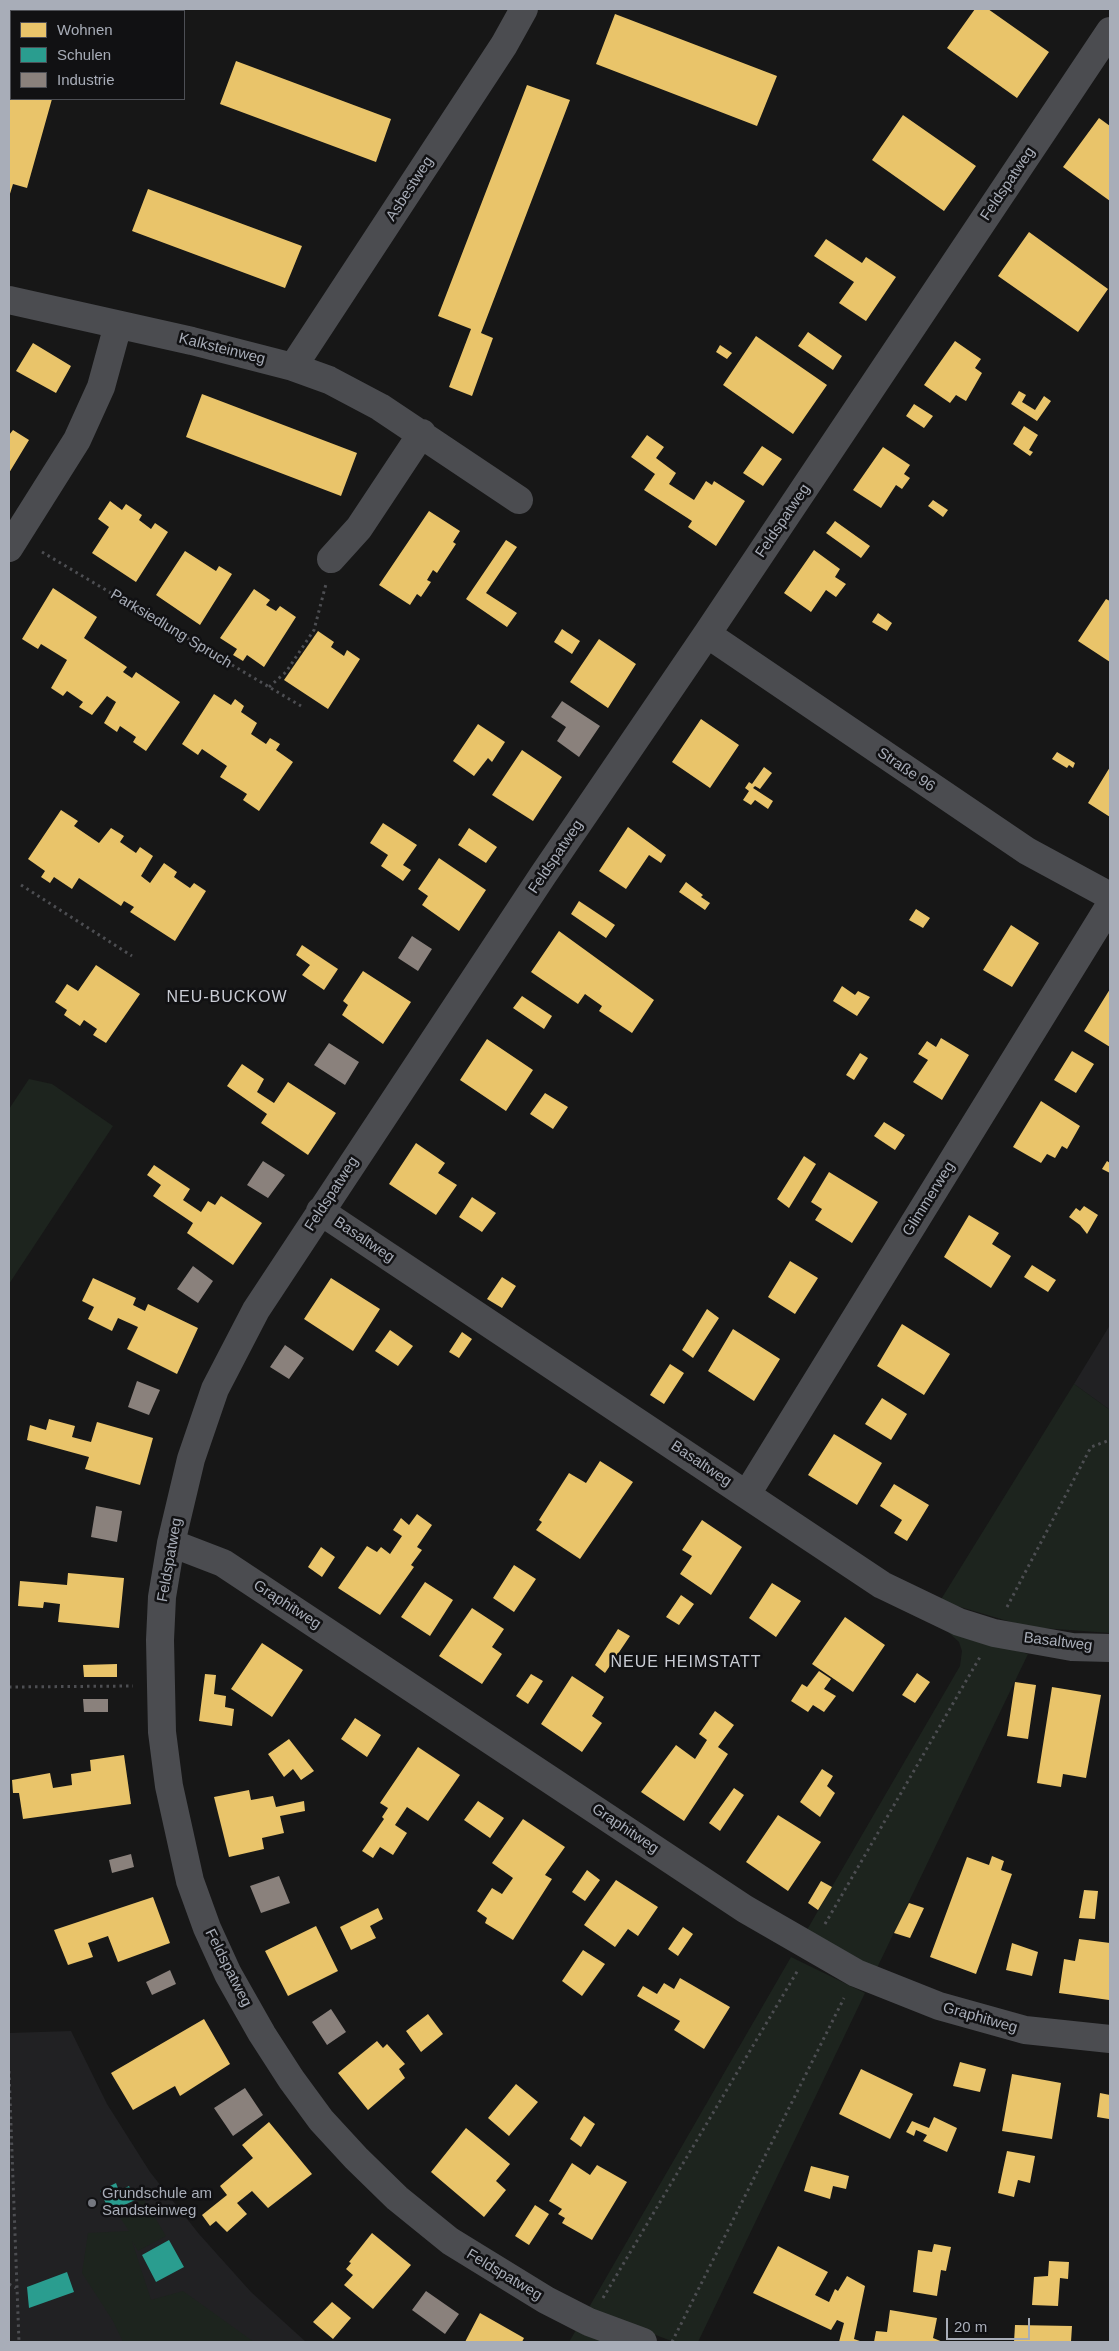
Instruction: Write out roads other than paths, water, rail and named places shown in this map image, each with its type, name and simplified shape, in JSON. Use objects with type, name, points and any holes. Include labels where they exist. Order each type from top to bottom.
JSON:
[{"type":"street","name":"Asbestweg","points":[[293,367],[504,45],[524,9]]},
{"type":"street","name":"Feldspatweg","points":[[643,2342],[590,2322],[508,2279],[450,2241],[397,2198],[321,2120],[291,2080],[228,1974],[207,1928],[190,1881],[169,1786],[160,1685],[162,1597],[171,1543],[191,1459],[215,1389],[256,1310],[320,1210],[1110,31]]},
{"type":"street","name":"Kalksteinweg","points":[[9,300],[192,341],[293,367],[329,380],[380,407],[519,500]]},
{"type":"street","points":[[9,548],[78,440],[101,387],[118,325]]},
{"type":"street","points":[[329,570],[422,434]]},
{"type":"street","name":"Straße 96","points":[[707,634],[1027,852],[1110,896]]},
{"type":"street","name":"Glimmerweg","points":[[747,1494],[1110,905]]},
{"type":"street","name":"Basaltweg","points":[[320,1210],[882,1585],[959,1622],[994,1633],[1072,1647],[1110,1648]]},
{"type":"street","name":"Graphitweg","points":[[171,1543],[223,1563],[745,1909],[856,1973],[939,2006],[1025,2030],[1110,2038]]},
{"type":"place","name":"Grundschule am Sandsteinweg","points":[[92,2203]]},
{"type":"district","name":"NEU-BUCKOW","points":[[227,998]]},
{"type":"district","name":"NEUE HEIMSTATT","points":[[686,1663]]}]
